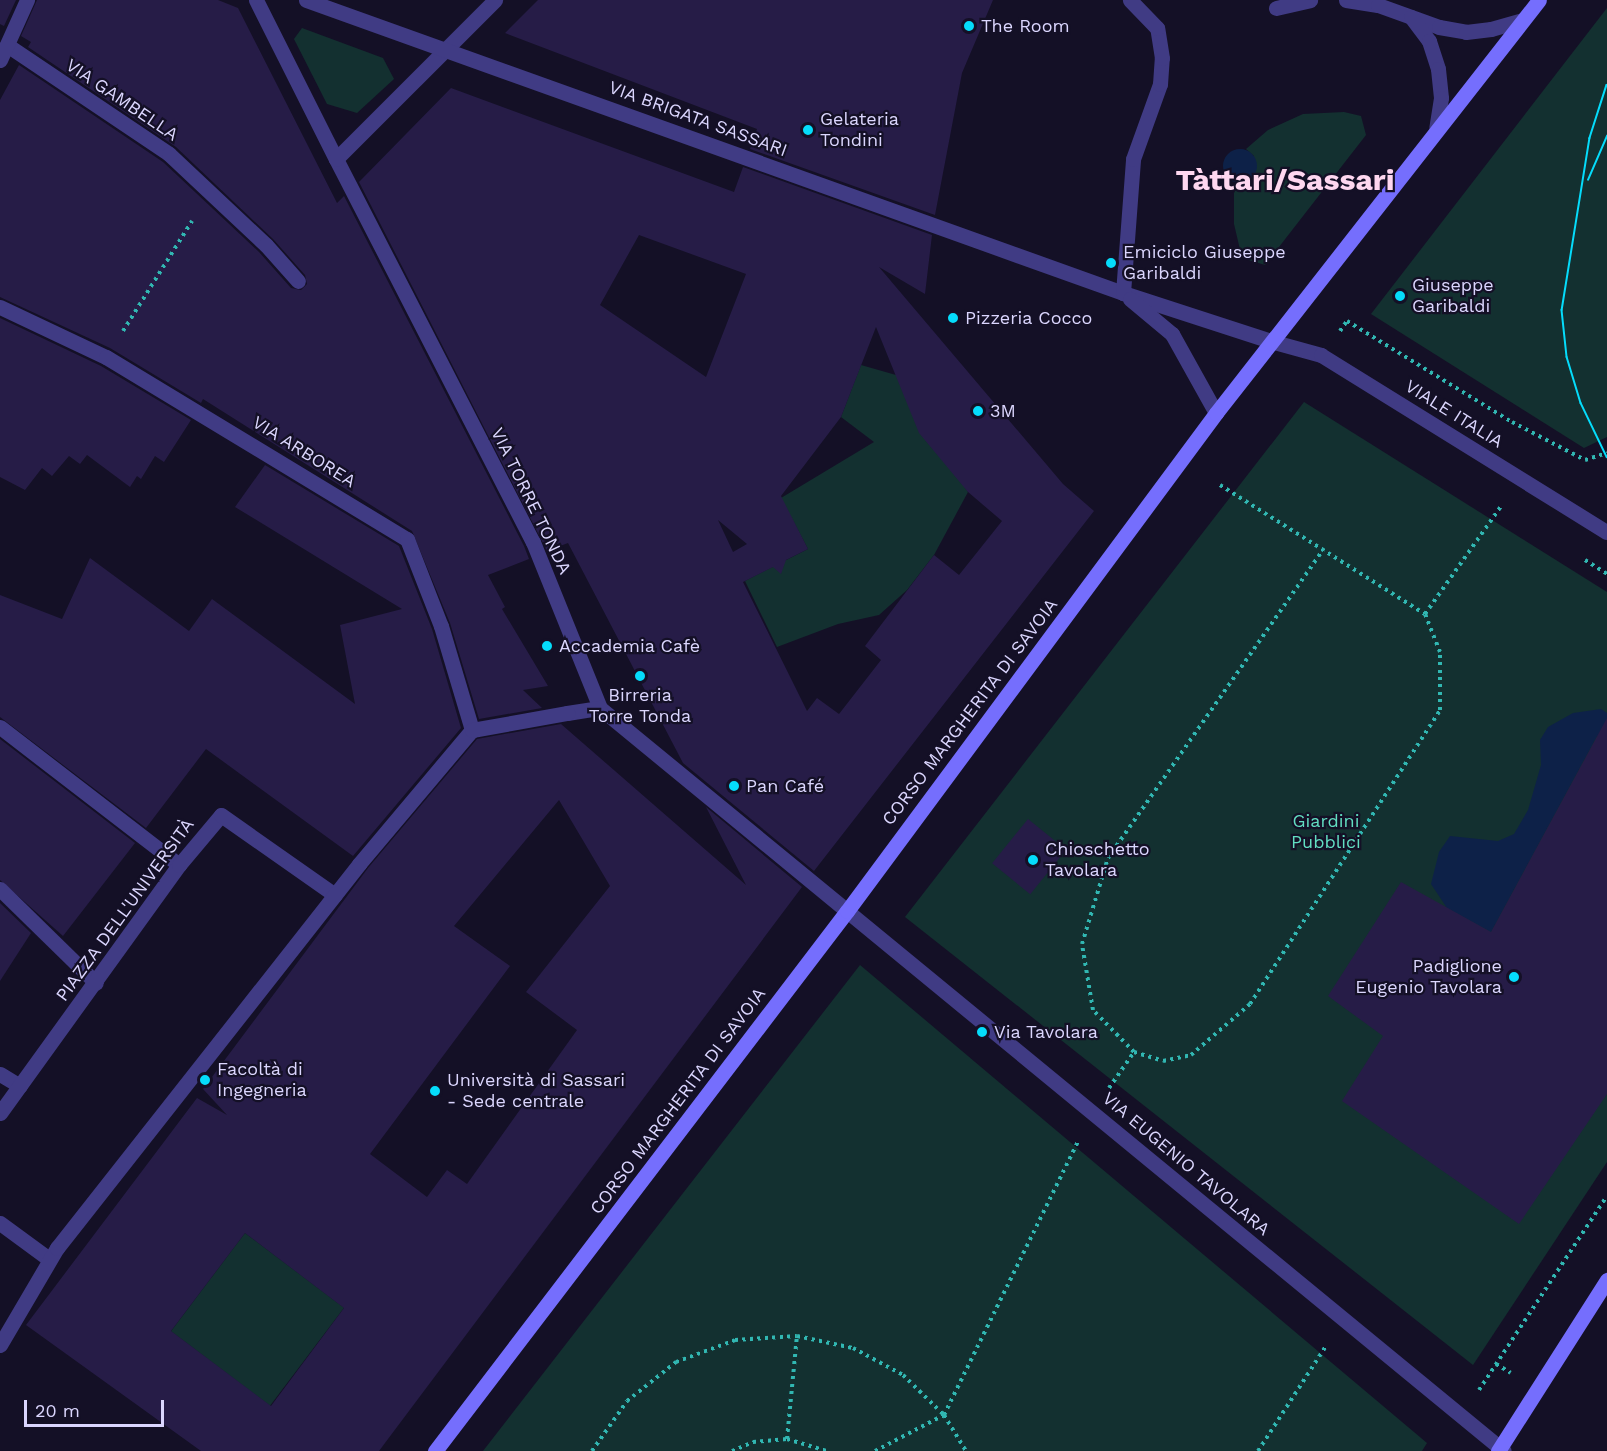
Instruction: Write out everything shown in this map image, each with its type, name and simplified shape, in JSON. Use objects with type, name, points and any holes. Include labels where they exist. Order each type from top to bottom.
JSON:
[{"type":"main road","name":"CORSO MARGHERITA DI SAVOIA","points":[[435,1451],[847,911],[1216,413],[1274,342],[1436,128],[1539,0]]},
{"type":"main road","points":[[1501,1450],[1607,1280]]},
{"type":"street","points":[[0,60],[27,0]]},
{"type":"street","points":[[256,0],[336,159],[495,0]]},
{"type":"street","name":"VIA BRIGATA SASSARI","points":[[306,0],[1123,293]]},
{"type":"street","points":[[1123,293],[1133,159],[1160,84],[1162,58],[1157,28],[1130,0]]},
{"type":"street","points":[[1276,8],[1310,0]]},
{"type":"street","points":[[1346,0],[1409,15],[1439,27],[1466,32],[1491,29],[1523,20]]},
{"type":"street","points":[[1409,15],[1430,41],[1438,69],[1441,98],[1436,128]]},
{"type":"street","name":"VIA GAMBELLA","points":[[7,45],[169,154],[298,281]]},
{"type":"street","name":"VIA TORRE TONDA","points":[[336,159],[533,542],[600,708],[847,911]]},
{"type":"street","points":[[1123,293],[1274,342]]},
{"type":"street","points":[[1123,293],[1172,334],[1216,413]]},
{"type":"street","name":"VIA ARBOREA","points":[[0,307],[106,357],[407,539],[441,626],[472,730]]},
{"type":"street","name":"VIALE ITALIA","points":[[1274,342],[1321,355],[1607,532]]},
{"type":"street","points":[[0,1345],[49,1258],[359,864],[472,730],[600,708]]},
{"type":"street","points":[[0,727],[179,864]]},
{"type":"street","name":"PIAZZA DELL'UNIVERSITÀ","points":[[0,1113],[96,983],[179,864],[221,815],[335,895]]},
{"type":"street","points":[[0,889],[96,983]]},
{"type":"street","name":"VIA EUGENIO TAVOLARA","points":[[847,911],[1501,1450]]},
{"type":"street","points":[[0,1074],[20,1086]]},
{"type":"street","points":[[0,1223],[49,1258]]},
{"type":"path","points":[[106,357],[210,193]]},
{"type":"path","points":[[1425,614],[1519,478]]},
{"type":"path","points":[[1220,485],[1425,614],[1440,652],[1440,710],[1250,1004],[1191,1055],[1163,1061],[1134,1052],[1093,1010],[1082,944],[1108,858],[1323,550]]},
{"type":"path","points":[[875,1451],[944,1415],[1092,1112],[1134,1052]]},
{"type":"path","points":[[1462,1416],[1607,1196]]},
{"type":"path","points":[[1258,1451],[1343,1318]]},
{"type":"path","points":[[787,1439],[797,1336]]},
{"type":"path","points":[[592,1451],[627,1401],[676,1362],[735,1340],[797,1336],[853,1348],[903,1375],[944,1415],[966,1451]]},
{"type":"path","points":[[732,1451],[753,1442],[787,1439],[827,1451]]},
{"type":"green space","points":[[1607,8],[1607,437],[1584,448],[1371,314]]},
{"type":"green space","points":[[302,28],[383,58],[394,79],[357,113],[327,104],[294,39]]},
{"type":"green space","points":[[1344,112],[1361,116],[1366,135],[1265,265],[1242,258],[1234,224],[1234,193],[1254,156],[1246,149],[1268,130],[1303,114]]},
{"type":"green space","points":[[861,365],[896,375],[968,492],[934,555],[907,590],[879,615],[838,624],[777,647],[745,581],[808,549],[781,498],[874,442],[841,417]]},
{"type":"green space","name":"Giardini Pubblici","points":[[1304,402],[1607,592],[1607,1162],[1473,1365],[905,917]]},
{"type":"green space","points":[[860,965],[1427,1443],[1422,1451],[483,1451]]},
{"type":"green space","points":[[245,1233],[344,1308],[270,1406],[171,1331]]},
{"type":"water","points":[[1240,149],[1252,154],[1257,166],[1252,178],[1240,183],[1228,178],[1223,166],[1228,154]]},
{"type":"water","points":[[1601,709],[1607,713],[1607,743],[1597,736],[1491,932],[1447,908],[1431,884],[1439,852],[1450,836],[1498,841],[1514,834],[1528,810],[1541,765],[1540,740],[1548,727],[1573,713]]},
{"type":"building","points":[[0,0],[16,0],[4,26],[0,24]]},
{"type":"building","points":[[37,0],[218,0],[238,8],[337,203],[344,196],[524,546],[529,559],[488,575],[505,607],[502,609],[548,686],[523,690],[542,708],[479,719],[450,623],[412,531],[203,399],[201,403],[110,348],[0,297],[0,100],[19,65],[163,162],[259,252],[291,288],[301,290],[307,284],[305,275],[273,239],[176,147],[28,47],[31,42],[21,36]]},
{"type":"building","points":[[538,0],[993,0],[962,73],[935,215],[750,149],[757,129],[505,33]]},
{"type":"building","points":[[451,88],[734,192],[743,167],[932,235],[925,294],[879,267],[1063,484],[1094,511],[814,871],[683,763],[568,543],[547,551],[359,182]],"holes":[[[639,235],[746,274],[706,377],[600,305]],[[876,327],[919,433],[968,492],[1002,521],[959,575],[934,555],[865,646],[881,660],[839,714],[817,698],[807,711],[743,582],[773,567],[781,574],[786,560],[808,549],[781,496],[841,417]],[[718,520],[747,544],[733,552]]]},
{"type":"building","points":[[0,318],[101,366],[191,420],[164,462],[155,456],[141,479],[137,476],[130,487],[87,455],[80,464],[69,456],[52,476],[42,468],[25,490],[0,477]]},
{"type":"building","points":[[265,465],[399,546],[432,629],[461,728],[353,856],[206,749],[146,828],[0,717],[0,595],[62,619],[90,558],[189,631],[212,599],[355,704],[340,625],[402,609],[235,507]]},
{"type":"building","name":"Padiglione Eugenio Tavolara","points":[[1607,718],[1607,1094],[1519,1224],[1342,1101],[1383,1036],[1328,996],[1401,882],[1491,932]]},
{"type":"building","name":"Università di Sassari - Sede centrale","points":[[561,724],[746,885],[706,807],[802,887],[379,1451],[201,1451],[26,1325],[197,1098],[227,1115],[203,1089],[368,868],[477,739]],"holes":[[[559,800],[610,886],[526,992],[577,1030],[467,1184],[447,1170],[427,1197],[370,1154],[510,966],[454,926]],[[245,1233],[344,1308],[271,1406],[171,1331]]]},
{"type":"building","points":[[0,739],[135,843],[63,936],[0,880]]},
{"type":"building","points":[[1028,819],[1066,850],[1030,894],[992,863]]},
{"type":"building","points":[[0,903],[31,933],[0,981]]},
{"type":"tram line","points":[[1607,85],[1590,138],[1562,310],[1567,357],[1581,403],[1607,457]]},
{"type":"tram line","points":[[1588,180],[1607,136]]},
{"type":"place","name":"The Room","points":[[969,26]]},
{"type":"place","name":"Gelateria Tondini","points":[[808,130]]},
{"type":"place","name":"Emiciclo Giuseppe Garibaldi","points":[[1111,263]]},
{"type":"place","name":"Giuseppe Garibaldi","points":[[1400,296]]},
{"type":"place","name":"Pizzeria Cocco","points":[[953,318]]},
{"type":"place","name":"3M","points":[[978,411]]},
{"type":"place","name":"Accademia Cafè","points":[[547,646]]},
{"type":"place","name":"Birreria Torre Tonda","points":[[640,676]]},
{"type":"place","name":"Pan Café","points":[[734,786]]},
{"type":"place","name":"Chioschetto Tavolara","points":[[1033,860]]},
{"type":"place","name":"Padiglione Eugenio Tavolara","points":[[1514,977]]},
{"type":"place","name":"Via Tavolara","points":[[982,1032]]},
{"type":"place","name":"Facoltà di Ingegneria","points":[[205,1080]]},
{"type":"place","name":"Università di Sassari - Sede centrale","points":[[435,1091]]},
{"type":"district","name":"Tàttari/Sassari","points":[[1285,180]]}]
